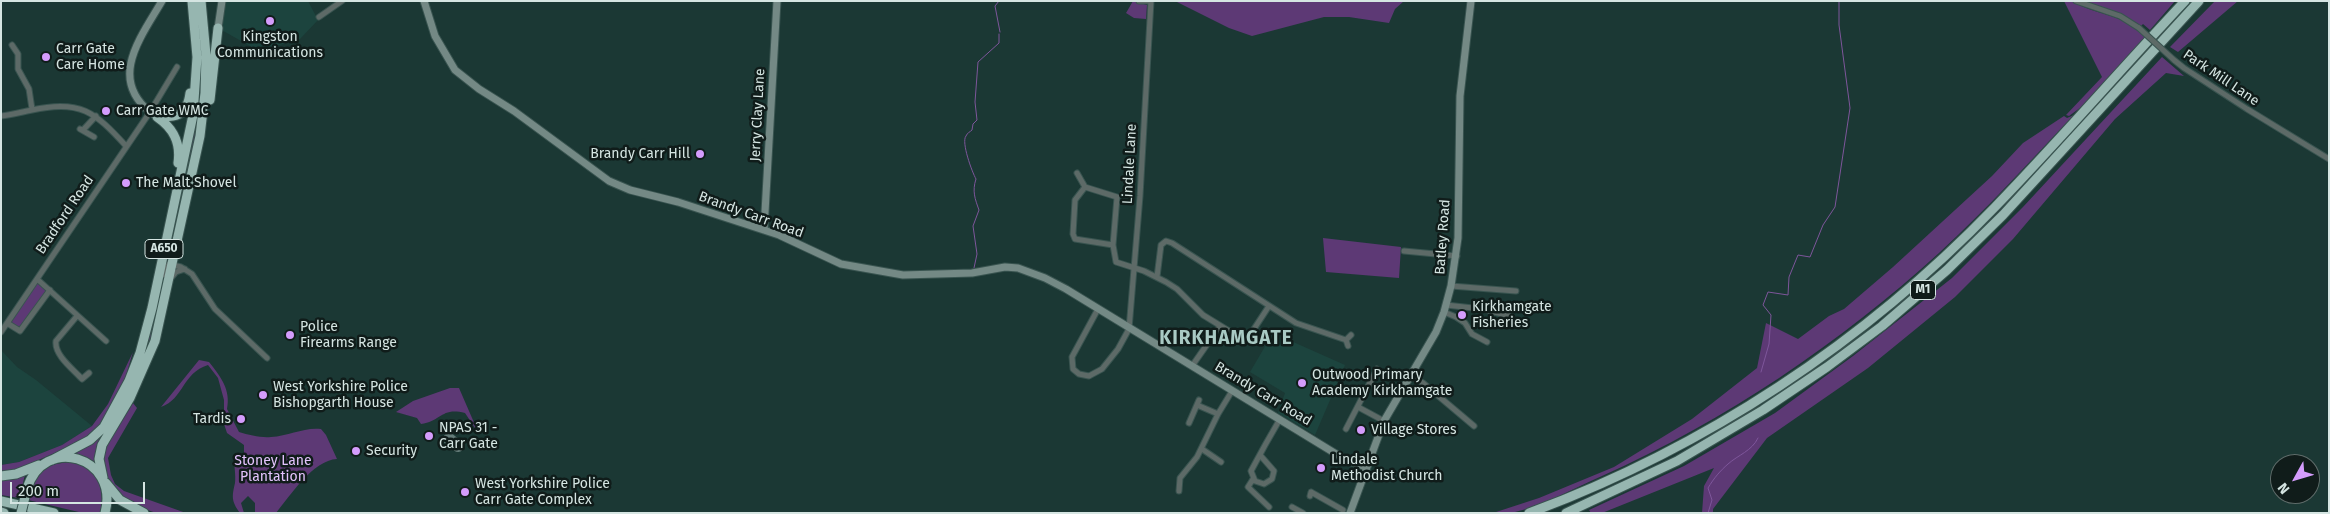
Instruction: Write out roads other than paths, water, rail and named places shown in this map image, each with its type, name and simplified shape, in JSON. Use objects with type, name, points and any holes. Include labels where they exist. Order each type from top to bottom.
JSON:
[{"type":"highway","points":[[150,112],[166,117],[174,116],[185,109],[189,100],[193,70],[192,1]]},
{"type":"highway","name":"A650","points":[[22,513],[27,489],[33,475],[50,461],[90,440],[108,422],[130,380],[140,354],[152,308],[189,134],[195,92],[197,57],[192,1]]},
{"type":"highway","name":"A650","points":[[106,510],[107,497],[99,458],[101,449],[130,398],[149,358],[173,264],[200,136],[205,93],[206,55],[201,1]]},
{"type":"highway","name":"M1","points":[[1529,513],[1582,492],[1672,450],[1761,399],[1822,358],[1878,315],[1995,208],[2185,1]]},
{"type":"highway","name":"M1","points":[[1568,512],[1677,461],[1763,410],[1827,367],[1882,326],[1947,270],[2003,215],[2199,1]]},
{"type":"highway","points":[[200,136],[208,111],[218,28]]},
{"type":"highway","points":[[150,112],[170,127],[178,142],[177,188]]},
{"type":"highway","points":[[1,476],[16,474],[50,461],[71,457],[79,459],[90,464],[120,500],[144,513]]},
{"type":"highway","points":[[1,501],[54,513]]},
{"type":"street","points":[[150,112],[135,95],[129,71],[133,54],[162,1]]},
{"type":"street","points":[[218,28],[222,1]]},
{"type":"street","points":[[319,17],[342,1]]},
{"type":"street","name":"Brandy Carr Road","points":[[424,1],[435,36],[459,74],[609,181],[630,190],[678,202],[779,235],[841,264],[903,275],[972,273],[1004,267],[1018,268],[1057,284],[1346,460],[1366,467]]},
{"type":"street","name":"Jerry Clay Lane","points":[[764,230],[777,1]]},
{"type":"street","points":[[1139,1],[1150,1]]},
{"type":"street","name":"Lindale Lane","points":[[1129,329],[1135,268],[1150,1]]},
{"type":"street","name":"Batley Road","points":[[1345,512],[1353,504],[1384,420],[1436,332],[1451,286],[1456,256],[1460,96],[1471,1]]},
{"type":"street","name":"Park Mill Lane","points":[[2076,1],[2120,16],[2139,28],[2184,68],[2247,110],[2329,159]]},
{"type":"street","points":[[12,45],[21,53],[18,69],[28,85],[32,110]]},
{"type":"street","name":"Bradford Road","points":[[1,332],[150,112],[177,67]]},
{"type":"street","points":[[1,116],[70,106],[80,108],[96,116],[126,146]]},
{"type":"street","points":[[94,137],[82,130],[96,116]]},
{"type":"street","points":[[1078,173],[1085,187],[1117,197],[1113,245],[1116,262],[1157,277],[1177,289],[1189,303],[1220,326],[1242,339],[1247,338],[1269,306]]},
{"type":"street","points":[[1085,187],[1075,200],[1073,234],[1075,239],[1113,245]]},
{"type":"street","points":[[1157,277],[1161,245],[1166,241],[1172,243],[1296,323],[1346,340]]},
{"type":"street","points":[[1404,251],[1456,256]]},
{"type":"street","points":[[152,308],[158,297],[163,272],[166,267],[173,264],[185,269],[192,274],[215,309],[267,358]]},
{"type":"street","points":[[169,280],[176,272],[185,269]]},
{"type":"street","points":[[37,279],[106,341]]},
{"type":"street","points":[[1451,286],[1516,291]]},
{"type":"street","points":[[7,323],[20,331],[50,290]]},
{"type":"street","points":[[1098,309],[1072,357],[1072,366],[1076,373],[1089,376],[1102,369],[1118,349],[1129,329]]},
{"type":"street","points":[[1445,309],[1482,309],[1510,316]]},
{"type":"street","points":[[1445,309],[1465,323],[1472,334],[1483,337],[1488,342]]},
{"type":"street","points":[[77,316],[56,341],[55,346],[82,379],[89,373]]},
{"type":"street","points":[[1192,366],[1220,326]]},
{"type":"street","points":[[1346,340],[1351,334]]},
{"type":"street","points":[[1346,340],[1348,346]]},
{"type":"street","points":[[1346,428],[1377,370]]},
{"type":"street","points":[[1411,376],[1423,383],[1474,426]]},
{"type":"street","points":[[1179,491],[1180,478],[1198,457],[1218,414],[1232,391]]},
{"type":"street","points":[[1189,423],[1198,403],[1218,414]]},
{"type":"street","points":[[1358,407],[1384,420]]},
{"type":"street","points":[[1260,455],[1272,467],[1274,476],[1269,482],[1264,484],[1260,484],[1253,479],[1251,471],[1280,419]]},
{"type":"street","points":[[1202,449],[1220,462]]},
{"type":"street","points":[[1253,479],[1248,486],[1269,507]]},
{"type":"street","points":[[1310,496],[1311,492],[1345,512]]},
{"type":"street","points":[[1292,507],[1303,513]]},
{"type":"waterway","points":[[999,1],[995,6],[1000,32]]},
{"type":"waterway","points":[[1761,372],[1769,344],[1771,315],[1763,305],[1768,292],[1788,295],[1789,277],[1798,255],[1810,257],[1823,225],[1835,207],[1850,108],[1839,25],[1839,1]]},
{"type":"waterway","points":[[974,268],[977,254],[973,226],[979,210],[974,191],[976,179],[968,157],[965,139],[977,120],[975,102],[978,62],[999,43],[999,34]]},
{"type":"waterway","points":[[1708,513],[1712,500],[1708,488],[1710,484],[1722,469],[1749,450],[1758,438]]},
{"type":"place","name":"Kingston Communications","points":[[270,21]]},
{"type":"place","name":"Carr Gate Care Home","points":[[46,57]]},
{"type":"place","name":"Carr Gate WMC","points":[[106,111]]},
{"type":"place","name":"Brandy Carr Hill","points":[[700,154]]},
{"type":"place","name":"The Malt Shovel","points":[[126,183]]},
{"type":"place","name":"Kirkhamgate Fisheries","points":[[1462,315]]},
{"type":"place","name":"Police Firearms Range","points":[[290,335]]},
{"type":"place","name":"Outwood Primary Academy Kirkhamgate","points":[[1302,383]]},
{"type":"place","name":"West Yorkshire Police Bishopgarth House","points":[[263,395]]},
{"type":"place","name":"Tardis","points":[[241,419]]},
{"type":"place","name":"Village Stores","points":[[1361,430]]},
{"type":"place","name":"NPAS 31 - Carr Gate","points":[[429,436]]},
{"type":"place","name":"Security","points":[[356,451]]},
{"type":"place","name":"Lindale Methodist Church","points":[[1321,468]]},
{"type":"place","name":"West Yorkshire Police Carr Gate Complex","points":[[465,492]]},
{"type":"district","name":"KIRKHAMGATE","points":[[1226,339]]},
{"type":"park label","name":"Stoney Lane Plantation","points":[[273,470]]}]
